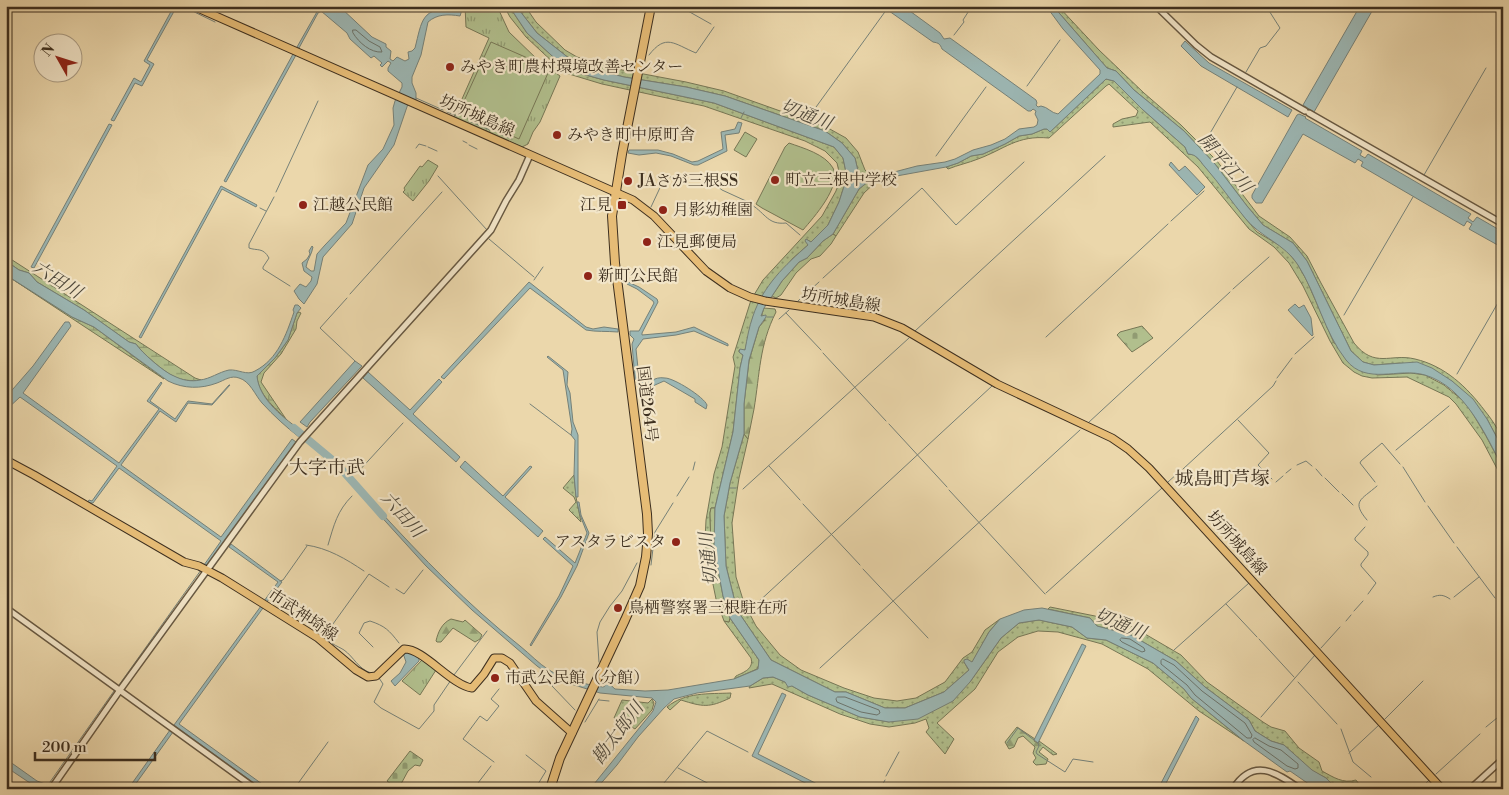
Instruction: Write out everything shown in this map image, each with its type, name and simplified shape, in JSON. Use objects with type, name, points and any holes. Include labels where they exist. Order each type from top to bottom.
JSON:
[{"type":"highway","name":"国道264号","points":[[550,789],[560,758],[640,586],[644,568],[647,544],[644,495],[613,246],[612,216],[651,6]]},
{"type":"main road","name":"坊所城島線","points":[[192,6],[633,200],[654,216],[706,271],[730,288],[750,297],[783,304],[874,317],[888,322],[902,328],[997,384],[1112,438],[1128,449],[1149,468],[1442,789]]},
{"type":"main road","name":"市武神埼線","points":[[6,460],[34,474],[184,562],[207,570],[318,638],[351,667],[368,677],[376,676],[404,649],[408,649],[455,680],[472,688],[494,658],[502,658],[510,663],[536,701],[572,733]]},
{"type":"street","points":[[1156,6],[1211,57],[1503,224]]},
{"type":"street","points":[[52,787],[300,442],[491,230],[519,180],[530,155]]},
{"type":"street","points":[[6,608],[256,789]]},
{"type":"street","points":[[1470,789],[1503,759]]},
{"type":"street","points":[[1233,789],[1241,778],[1248,773],[1263,770],[1284,778],[1300,789]]},
{"type":"green space","points":[[465,6],[497,6],[509,32],[539,61],[560,76],[540,122],[528,144],[522,147],[454,117],[489,38],[466,27]]},
{"type":"green space","points":[[504,6],[509,6],[527,33],[561,64],[575,72],[714,103],[834,147],[843,158],[847,177],[839,202],[828,225],[811,242],[806,239],[808,245],[792,259],[753,317],[745,350],[739,350],[743,355],[733,432],[715,508],[711,508],[711,549],[707,555],[705,540],[706,520],[714,474],[722,447],[735,366],[733,357],[751,300],[763,280],[822,216],[836,191],[840,176],[837,163],[825,151],[805,141],[704,106],[602,84],[569,74],[557,66],[526,37]]},
{"type":"green space","points":[[516,6],[525,6],[536,22],[565,50],[577,57],[617,69],[724,91],[828,128],[846,138],[858,152],[865,170],[870,175],[861,175],[855,158],[842,143],[825,131],[725,96],[686,87],[624,77],[582,66],[537,33]]},
{"type":"green space","points":[[1053,6],[1058,6],[1099,50],[1181,125],[1217,161],[1259,216],[1290,237],[1307,256],[1354,343],[1362,351],[1376,358],[1415,359],[1446,372],[1463,386],[1488,415],[1499,433],[1503,449],[1487,419],[1452,381],[1400,363],[1374,365],[1363,362],[1351,351],[1307,261],[1293,243],[1263,225],[1215,164],[1184,131],[1134,90],[1116,71],[1107,68]]},
{"type":"green space","points":[[491,42],[539,63],[548,73],[519,139],[459,112]]},
{"type":"green space","points":[[1106,79],[1114,81],[1185,147],[1188,154],[1195,155],[1257,232],[1284,248],[1297,263],[1307,281],[1334,343],[1377,375],[1411,373],[1425,375],[1444,385],[1467,404],[1503,468],[1503,480],[1482,440],[1449,397],[1407,377],[1372,378],[1362,376],[1343,363],[1289,263],[1274,247],[1249,229],[1198,167],[1150,122],[1113,127],[1113,124],[1122,119],[1136,116],[1138,111],[1109,84],[1049,138],[1020,141],[974,160],[948,169],[946,167],[971,156],[983,154],[1019,136],[1032,134],[1044,129],[1050,132]]},
{"type":"green space","points":[[745,132],[757,139],[746,157],[734,150]]},
{"type":"green space","points":[[789,143],[813,152],[825,159],[833,168],[835,175],[834,183],[826,201],[803,230],[756,204],[785,147]]},
{"type":"green space","points":[[428,160],[438,166],[413,201],[403,192],[404,188],[420,166],[422,167]]},
{"type":"green space","points":[[879,179],[864,193],[836,236],[833,234],[859,189],[869,181]]},
{"type":"green space","points":[[833,234],[836,236],[820,256],[811,259],[796,273],[781,295],[776,298],[772,296],[799,262],[807,258],[823,241]]},
{"type":"green space","points":[[6,256],[195,378],[201,380],[183,380],[169,374],[148,357],[136,344],[129,342],[84,310],[37,282],[29,273],[19,270],[6,261]]},
{"type":"green space","points":[[6,275],[72,317],[94,327],[164,379]]},
{"type":"green space","points":[[764,308],[775,309],[776,312],[770,324],[763,348],[748,439],[744,434],[744,404],[749,361],[759,327],[765,320],[761,317]]},
{"type":"green space","points":[[299,312],[301,313],[296,329],[281,354],[264,373],[261,382],[286,419],[263,394],[257,376],[275,358],[288,340]]},
{"type":"green space","points":[[1142,326],[1153,338],[1132,352],[1117,335],[1120,332]]},
{"type":"green space","points":[[744,434],[748,439],[739,478],[732,523],[736,577],[744,603],[756,626],[780,655],[801,670],[874,698],[897,701],[916,698],[945,682],[963,658],[972,652],[985,630],[1000,619],[989,632],[972,663],[967,659],[964,662],[969,670],[944,692],[905,708],[885,708],[846,692],[835,692],[771,660],[737,610],[726,566],[724,516],[730,483]]},
{"type":"green space","points":[[574,475],[581,522],[569,510],[576,502],[574,497],[563,488]]},
{"type":"green space","points":[[711,508],[715,508],[714,548],[723,596],[730,618],[729,622],[724,621],[716,599],[707,555],[711,549]]},
{"type":"green space","points":[[1050,607],[1095,616],[1116,626],[1121,623],[1133,627],[1181,655],[1207,682],[1263,722],[1271,727],[1285,731],[1299,748],[1319,762],[1322,771],[1334,778],[1347,781],[1356,780],[1359,784],[1351,789],[1337,789],[1326,778],[1312,771],[1284,745],[1271,741],[1255,731],[1249,720],[1205,687],[1176,661],[1131,635],[1097,626],[1090,618],[1048,609]]},
{"type":"green space","points":[[730,618],[759,660],[757,669],[734,679],[748,670],[752,662],[724,621],[729,622]]},
{"type":"green space","points":[[451,619],[463,622],[465,620],[482,635],[480,639],[475,642],[453,628],[441,642],[437,642],[441,628]]},
{"type":"green space","points":[[1039,620],[1072,627],[1087,638],[1106,640],[1153,663],[1184,689],[1191,698],[1244,741],[1199,711],[1148,669],[1102,644],[1058,632],[1038,631],[1018,637],[998,652],[975,689],[937,723],[954,739],[945,754],[926,732],[929,728],[926,719],[915,723],[889,727],[870,724],[840,714],[772,684],[749,688],[763,678],[773,677],[808,695],[860,717],[889,722],[970,682],[1001,638],[1019,623]]},
{"type":"green space","points":[[422,660],[436,670],[420,695],[402,681]]},
{"type":"green space","points":[[731,693],[730,698],[717,704],[701,705],[681,700],[670,710],[667,707],[674,702],[689,696]]},
{"type":"green space","points":[[652,699],[654,703],[652,710],[635,729],[614,718],[622,700],[648,703]]},
{"type":"green space","points":[[1017,727],[1035,739],[1034,741],[1038,743],[1039,741],[1057,754],[1053,755],[1043,747],[1039,752],[1048,759],[1046,764],[1036,765],[1033,762],[1036,758],[1033,753],[1035,747],[1023,736],[1018,738],[1014,747],[1009,749],[1005,742]]},
{"type":"green space","points":[[410,751],[423,760],[420,766],[415,765],[408,771],[401,784],[402,789],[395,789],[387,781]]},
{"type":"water","points":[[174,6],[177,6],[147,60],[154,64],[142,86],[135,83],[114,121],[111,120],[134,78],[141,82],[150,65],[144,61]]},
{"type":"water","points":[[314,6],[340,7],[372,37],[386,44],[386,47],[391,51],[390,59],[393,61],[397,57],[405,61],[409,59],[408,52],[415,48],[419,30],[429,13],[444,9],[456,10],[457,6],[462,6],[460,16],[443,15],[435,17],[428,22],[421,55],[412,77],[416,100],[410,98],[394,145],[364,188],[352,224],[323,257],[317,284],[304,304],[294,291],[300,284],[306,287],[311,281],[312,277],[304,271],[302,263],[310,254],[309,251],[312,246],[313,247],[306,267],[314,271],[317,254],[346,223],[368,165],[383,149],[394,125],[393,108],[402,87],[402,83],[388,71],[391,63],[388,61],[382,67],[380,65],[382,63],[374,56],[371,58],[350,39],[347,33],[321,11],[318,13],[299,48],[297,47],[318,10]]},
{"type":"water","points":[[509,6],[516,6],[537,33],[582,66],[624,77],[686,87],[725,96],[825,131],[842,143],[855,158],[861,175],[879,176],[955,159],[973,150],[1005,139],[1019,129],[1034,127],[1037,125],[1038,120],[1035,114],[1036,111],[1033,109],[1028,111],[942,49],[939,44],[933,42],[882,6],[903,6],[940,33],[944,39],[950,38],[1036,100],[1038,107],[1041,106],[1058,114],[1100,74],[1100,70],[1063,29],[1046,6],[1053,6],[1107,68],[1116,71],[1134,90],[1184,131],[1215,164],[1263,225],[1293,243],[1307,261],[1351,351],[1363,362],[1374,365],[1417,362],[1432,368],[1452,381],[1473,399],[1487,419],[1503,449],[1503,468],[1472,413],[1452,390],[1439,381],[1415,373],[1373,374],[1354,368],[1338,349],[1305,277],[1293,258],[1251,225],[1198,158],[1188,154],[1185,147],[1114,81],[1106,79],[1050,132],[1044,129],[1032,134],[1019,136],[983,154],[971,156],[946,167],[869,181],[859,189],[833,234],[823,241],[807,258],[799,262],[782,281],[764,308],[761,316],[766,315],[759,327],[749,360],[744,404],[744,434],[730,483],[724,516],[726,566],[737,610],[771,660],[835,692],[846,692],[885,708],[905,708],[944,692],[969,670],[964,660],[967,659],[972,662],[989,632],[1000,619],[1024,610],[1042,608],[1090,618],[1097,626],[1131,635],[1176,661],[1205,687],[1249,720],[1255,731],[1271,741],[1284,745],[1337,789],[1316,789],[1290,771],[1287,772],[1244,741],[1191,698],[1184,689],[1153,663],[1106,640],[1087,638],[1072,627],[1039,620],[1019,623],[1001,638],[970,682],[953,701],[918,719],[889,722],[860,717],[808,695],[792,686],[788,687],[785,682],[773,677],[763,678],[750,686],[697,693],[674,699],[638,737],[596,789],[590,789],[653,711],[656,702],[652,698],[600,693],[555,679],[537,666],[472,610],[426,566],[376,511],[378,509],[429,563],[482,614],[541,664],[568,679],[603,687],[605,686],[605,680],[615,689],[668,690],[734,679],[758,669],[759,660],[730,618],[723,596],[714,548],[715,508],[733,432],[743,355],[739,352],[740,349],[745,350],[752,320],[763,295],[783,268],[808,245],[805,241],[806,239],[811,242],[828,225],[839,202],[847,177],[843,158],[834,147],[714,103],[575,72],[561,64],[527,33]]},
{"type":"water","points":[[1360,6],[1375,6],[1314,112],[1303,105]]},
{"type":"water","points":[[1185,41],[1209,63],[1292,110],[1288,117],[1201,66],[1181,46]]},
{"type":"water","points":[[293,54],[296,55],[226,182],[224,181]]},
{"type":"water","points":[[1299,114],[1362,151],[1360,155],[1365,158],[1368,154],[1471,214],[1468,218],[1473,222],[1477,217],[1503,232],[1503,248],[1469,229],[1472,224],[1467,221],[1464,226],[1361,166],[1363,162],[1358,159],[1355,163],[1303,134],[1262,203],[1256,203],[1252,195]]},
{"type":"water","points":[[738,122],[742,123],[739,133],[725,135],[727,151],[698,165],[656,153],[639,155],[628,153],[629,150],[658,150],[692,162],[698,161],[723,149],[721,132],[735,129]]},
{"type":"water","points":[[109,124],[112,125],[34,268],[31,267]]},
{"type":"water","points":[[1171,162],[1179,171],[1185,166],[1205,187],[1197,195],[1169,165]]},
{"type":"water","points":[[221,186],[257,205],[256,207],[222,189],[141,338],[139,337]]},
{"type":"water","points":[[6,261],[19,270],[29,273],[37,282],[84,310],[129,342],[136,344],[165,371],[177,377],[193,381],[229,370],[246,373],[252,372],[263,366],[280,346],[291,321],[295,305],[298,305],[301,308],[297,313],[288,340],[275,358],[257,376],[262,393],[268,401],[281,415],[303,432],[299,437],[289,429],[262,403],[246,382],[239,378],[231,377],[211,385],[199,387],[180,386],[168,381],[94,327],[72,317],[6,275]]},
{"type":"water","points":[[529,282],[586,327],[593,329],[604,327],[618,329],[618,332],[586,330],[530,288],[444,379],[441,377]]},
{"type":"water","points":[[628,282],[657,299],[658,302],[642,335],[676,332],[694,327],[728,344],[728,346],[694,331],[643,339],[636,349],[639,378],[648,381],[665,378],[675,381],[700,397],[707,405],[706,409],[695,402],[695,399],[664,381],[652,388],[648,388],[635,379],[632,344],[634,339],[630,335],[630,331],[639,331],[654,303],[637,289],[627,284]]},
{"type":"water","points":[[1295,304],[1299,308],[1304,305],[1311,318],[1312,336],[1288,310]]},
{"type":"water","points":[[65,322],[69,322],[71,326],[23,393],[119,463],[159,409],[147,401],[161,382],[150,401],[175,419],[188,401],[212,404],[230,385],[212,405],[188,403],[176,422],[160,411],[121,465],[221,537],[292,439],[296,442],[206,566],[204,565],[221,541],[119,468],[93,503],[87,503],[89,500],[92,501],[117,466],[20,397],[6,410],[6,397],[33,366]]},
{"type":"water","points":[[548,356],[568,372],[567,385],[570,393],[573,422],[578,435],[578,497],[576,497],[574,475],[575,440],[571,435],[572,429],[563,370]]},
{"type":"water","points":[[355,361],[362,366],[307,427],[300,422]]},
{"type":"water","points":[[368,372],[410,410],[439,379],[442,382],[413,414],[460,457],[456,462],[363,378]]},
{"type":"water","points":[[465,461],[503,496],[530,466],[532,467],[505,497],[543,531],[538,537],[460,467]]},
{"type":"water","points":[[577,502],[579,502],[581,515],[589,533],[577,566],[561,597],[531,646],[559,596],[573,566],[543,539],[545,537],[575,563],[587,533],[580,515]]},
{"type":"water","points":[[231,544],[282,582],[266,603],[264,601],[278,582],[229,547]]},
{"type":"water","points":[[261,606],[263,608],[179,724],[269,789],[262,789],[174,725]]},
{"type":"water","points":[[1082,644],[1086,646],[1038,743],[1034,740]]},
{"type":"water","points":[[408,651],[419,658],[419,661],[395,686],[391,681],[400,673],[406,662],[403,653]]},
{"type":"water","points":[[782,693],[786,695],[758,754],[827,789],[817,789],[752,756]]},
{"type":"water","points":[[1196,716],[1199,719],[1163,789],[1158,789]]},
{"type":"water","points":[[170,730],[173,732],[132,789],[128,789]]},
{"type":"water","points":[[6,759],[52,789],[39,789],[6,767]]},
{"type":"waterway","points":[[182,6],[215,22]]},
{"type":"waterway","points":[[679,6],[711,24]]},
{"type":"waterway","points":[[954,35],[964,22],[963,20],[972,6]]},
{"type":"waterway","points":[[1246,72],[1260,48],[1266,46],[1280,28],[1266,6]]},
{"type":"waterway","name":"切通川","points":[[811,114],[887,9]]},
{"type":"waterway","points":[[649,55],[660,44],[666,42],[671,42],[696,53],[714,27]]},
{"type":"waterway","points":[[1027,86],[1060,40]]},
{"type":"waterway","points":[[1424,175],[1486,68]]},
{"type":"waterway","points":[[936,156],[986,87]]},
{"type":"waterway","name":"開平江川","points":[[1205,142],[1237,87]]},
{"type":"waterway","points":[[416,98],[443,110]]},
{"type":"waterway","points":[[276,192],[318,101]]},
{"type":"waterway","points":[[447,112],[457,116]]},
{"type":"waterway","points":[[741,118],[744,112]]},
{"type":"waterway","points":[[469,121],[490,130]]},
{"type":"waterway","points":[[502,135],[512,139]]},
{"type":"waterway","points":[[463,141],[467,143]]},
{"type":"waterway","points":[[416,148],[419,144],[426,146]]},
{"type":"waterway","points":[[469,145],[477,149]]},
{"type":"waterway","points":[[428,147],[437,151]]},
{"type":"waterway","points":[[915,331],[1105,156]]},
{"type":"waterway","points":[[823,278],[922,188],[956,225],[1024,162]]},
{"type":"waterway","points":[[438,176],[487,230]]},
{"type":"waterway","points":[[651,207],[665,177],[701,176]]},
{"type":"waterway","points":[[708,179],[722,190],[746,201]]},
{"type":"waterway","points":[[1171,221],[1204,191]]},
{"type":"waterway","points":[[350,294],[442,192]]},
{"type":"waterway","points":[[274,197],[249,244],[249,248],[264,252],[269,258],[263,269],[290,286]]},
{"type":"waterway","points":[[1344,315],[1413,197]]},
{"type":"waterway","points":[[752,205],[771,221],[786,223],[800,235]]},
{"type":"waterway","points":[[260,208],[266,211]]},
{"type":"waterway","points":[[1046,337],[1168,224]]},
{"type":"waterway","points":[[489,239],[534,277]]},
{"type":"waterway","points":[[1233,289],[1269,257]]},
{"type":"waterway","points":[[534,280],[543,267]]},
{"type":"waterway","points":[[798,301],[819,282]]},
{"type":"waterway","points":[[1088,423],[1230,292]]},
{"type":"waterway","points":[[1457,374],[1503,294]]},
{"type":"waterway","points":[[347,298],[320,328],[355,361]]},
{"type":"waterway","points":[[779,319],[789,310]]},
{"type":"waterway","points":[[786,313],[821,350]]},
{"type":"waterway","points":[[767,317],[773,317]]},
{"type":"waterway","points":[[1295,354],[1314,337]]},
{"type":"waterway","points":[[743,489],[909,338]]},
{"type":"waterway","points":[[823,353],[886,421]]},
{"type":"waterway","points":[[1277,378],[1292,358]]},
{"type":"waterway","points":[[1183,469],[1273,386],[1276,381]]},
{"type":"waterway","points":[[755,605],[992,386]]},
{"type":"waterway","points":[[530,404],[571,435]]},
{"type":"waterway","points":[[1396,450],[1449,406]]},
{"type":"waterway","points":[[1238,420],[1269,453],[1258,465],[1272,479]]},
{"type":"waterway","points":[[357,473],[403,423]]},
{"type":"waterway","points":[[889,424],[947,487]]},
{"type":"waterway","name":"六田川","points":[[294,428],[336,463],[383,516]]},
{"type":"waterway","points":[[820,668],[1080,430]]},
{"type":"waterway","points":[[1375,482],[1360,463],[1382,443],[1400,464]]},
{"type":"waterway","points":[[1297,465],[1306,461],[1312,466]]},
{"type":"waterway","points":[[693,470],[695,462]]},
{"type":"waterway","points":[[769,466],[800,500]]},
{"type":"waterway","points":[[1403,467],[1425,502]]},
{"type":"waterway","points":[[1286,473],[1291,469]]},
{"type":"waterway","points":[[1316,469],[1322,476]]},
{"type":"waterway","points":[[1168,482],[1178,473]]},
{"type":"waterway","points":[[1276,482],[1283,476]]},
{"type":"waterway","points":[[677,496],[689,477]]},
{"type":"waterway","points":[[1325,478],[1339,492]]},
{"type":"waterway","points":[[1367,520],[1360,509],[1360,501],[1377,486]]},
{"type":"waterway","points":[[730,488],[736,488]]},
{"type":"waterway","points":[[1046,593],[1162,488]]},
{"type":"waterway","points":[[949,490],[1045,594]]},
{"type":"waterway","points":[[1342,494],[1353,505]]},
{"type":"waterway","points":[[328,545],[339,513],[352,496]]},
{"type":"waterway","points":[[651,565],[655,532],[673,503]]},
{"type":"waterway","points":[[803,504],[860,565]]},
{"type":"waterway","points":[[1428,506],[1454,543]]},
{"type":"waterway","points":[[1365,527],[1355,540],[1368,552],[1361,566],[1376,583],[1368,594]]},
{"type":"waterway","points":[[306,545],[329,551],[364,571]]},
{"type":"waterway","points":[[280,581],[283,580],[307,546]]},
{"type":"waterway","points":[[1457,547],[1495,598]]},
{"type":"waterway","points":[[599,662],[597,632],[600,622],[622,591],[637,563]]},
{"type":"waterway","points":[[863,569],[928,638]]},
{"type":"waterway","points":[[119,685],[201,570]]},
{"type":"waterway","points":[[396,589],[404,594],[423,570]]},
{"type":"waterway","points":[[371,673],[359,666],[344,650],[331,642],[325,635],[369,574],[389,587]]},
{"type":"waterway","points":[[1454,597],[1479,577]]},
{"type":"waterway","points":[[1174,650],[1249,583]]},
{"type":"waterway","points":[[1433,597],[1442,595],[1450,599]]},
{"type":"waterway","points":[[1354,611],[1363,601]]},
{"type":"waterway","points":[[1498,602],[1503,608]]},
{"type":"waterway","points":[[1226,604],[1257,637]]},
{"type":"waterway","points":[[1346,621],[1351,615]]},
{"type":"waterway","points":[[373,647],[359,633],[364,623],[370,621],[386,629],[399,643]]},
{"type":"waterway","points":[[1321,648],[1340,627]]},
{"type":"waterway","points":[[454,675],[487,631]]},
{"type":"waterway","points":[[1259,639],[1294,677]]},
{"type":"waterway","points":[[1261,717],[1315,655]]},
{"type":"waterway","points":[[379,678],[383,684],[374,702],[381,708],[419,729],[434,711],[434,705],[451,680]]},
{"type":"waterway","points":[[1385,719],[1423,681]]},
{"type":"waterway","points":[[1298,682],[1337,724]]},
{"type":"waterway","points":[[552,684],[575,710]]},
{"type":"waterway","points":[[494,762],[463,739],[480,716],[487,721],[499,706],[491,699],[499,689]]},
{"type":"waterway","points":[[50,782],[114,691]]},
{"type":"waterway","points":[[585,722],[599,699]]},
{"type":"waterway","points":[[599,700],[609,701]]},
{"type":"waterway","points":[[1486,727],[1503,713]]},
{"type":"waterway","points":[[1349,753],[1379,725]]},
{"type":"waterway","points":[[1007,743],[1018,728],[1034,740]]},
{"type":"waterway","points":[[1341,729],[1353,762],[1371,777]]},
{"type":"waterway","points":[[659,789],[707,731],[748,752]]},
{"type":"waterway","points":[[1436,774],[1480,734]]},
{"type":"waterway","points":[[294,789],[328,742]]},
{"type":"waterway","points":[[1038,743],[1037,754],[1065,772],[1073,759],[1093,762]]},
{"type":"waterway","points":[[886,776],[899,752]]},
{"type":"waterway","points":[[526,755],[546,771],[535,789]]},
{"type":"waterway","points":[[478,783],[491,766]]},
{"type":"waterway","points":[[678,768],[719,789]]},
{"type":"waterway","points":[[880,789],[885,780]]},
{"type":"waterway","points":[[1420,789],[1429,780]]},
{"type":"waterway","points":[[806,789],[808,784]]},
{"type":"place","name":"みやき町農村環境改善センター","points":[[450,67]]},
{"type":"place","name":"みやき町中原町舎","points":[[557,135]]},
{"type":"place","name":"町立三根中学校","points":[[775,180]]},
{"type":"place","name":"JAさが三根SS","points":[[628,181]]},
{"type":"place","name":"江越公民館","points":[[303,205]]},
{"type":"place","name":"江見","points":[[622,205]]},
{"type":"place","name":"月影幼稚園","points":[[663,210]]},
{"type":"place","name":"江見郵便局","points":[[647,242]]},
{"type":"place","name":"新町公民館","points":[[588,276]]},
{"type":"place","name":"アスタラビスタ","points":[[676,542]]},
{"type":"place","name":"鳥栖警察署三根駐在所","points":[[618,608]]},
{"type":"place","name":"市武公民館（分館）","points":[[495,678]]},
{"type":"district","name":"大字市武","points":[[327,468]]},
{"type":"district","name":"城島町芦塚","points":[[1222,479]]},
{"type":"water label","name":"勘太郎川","points":[[618,733]]}]
